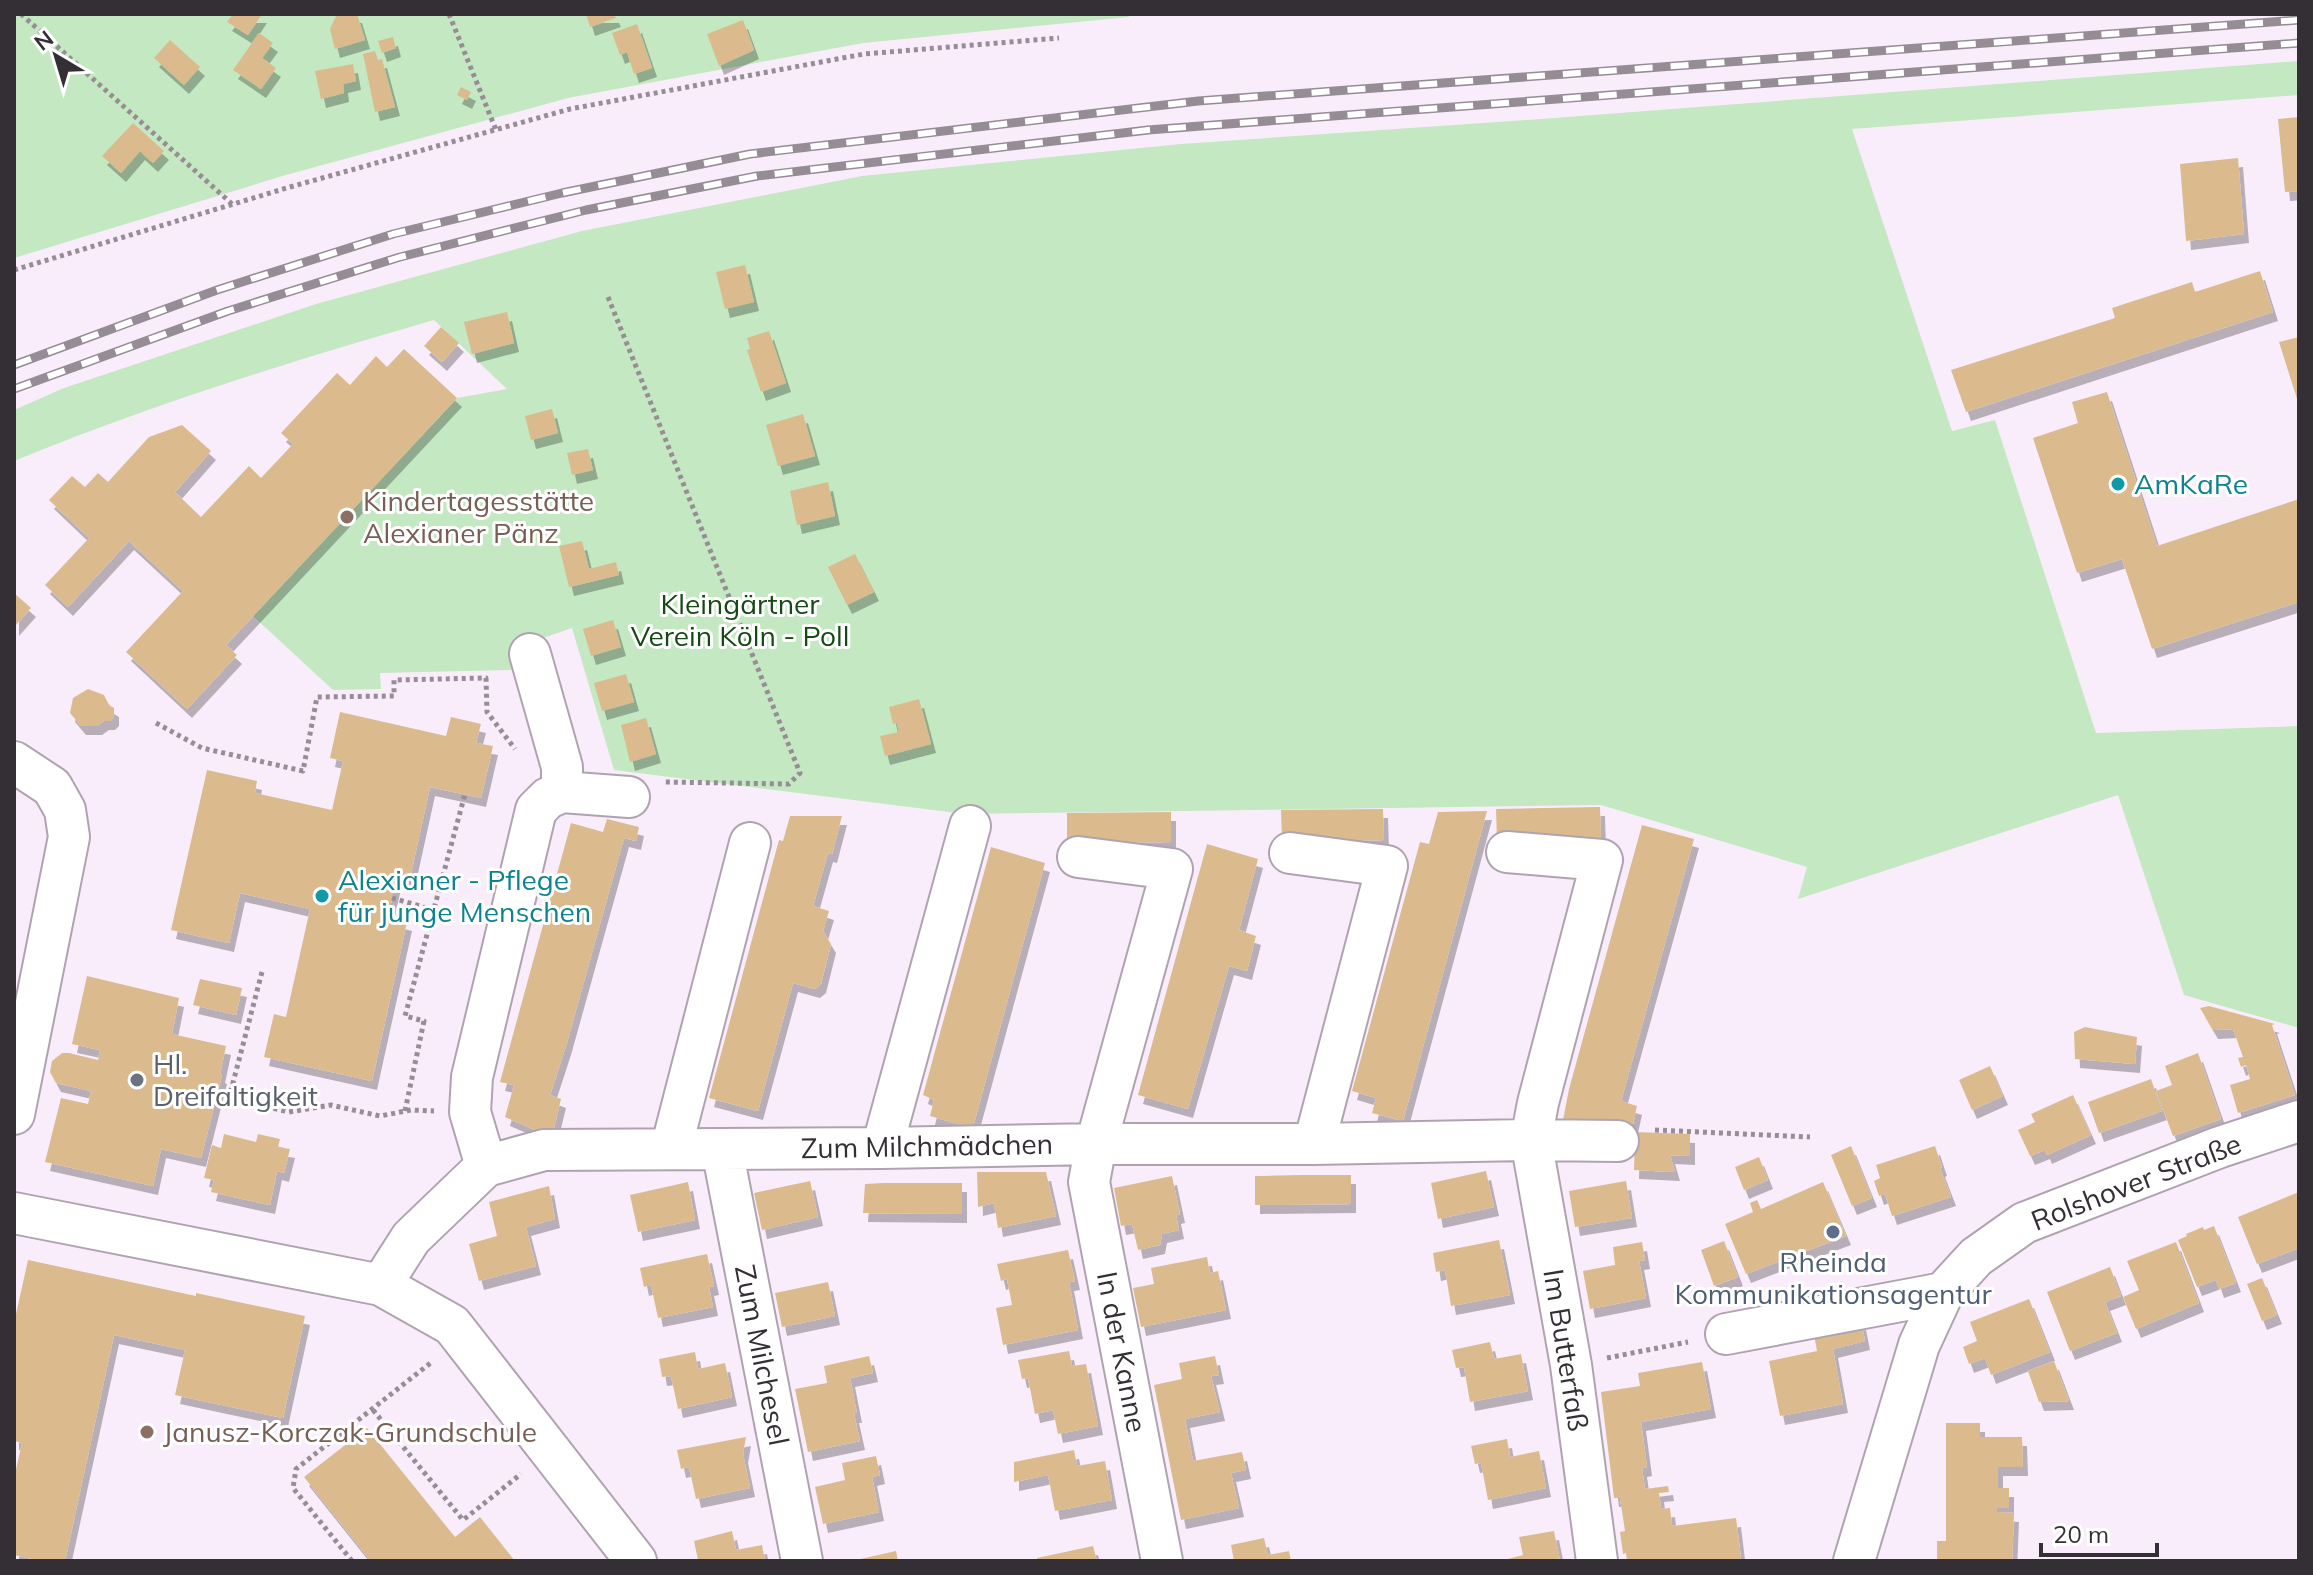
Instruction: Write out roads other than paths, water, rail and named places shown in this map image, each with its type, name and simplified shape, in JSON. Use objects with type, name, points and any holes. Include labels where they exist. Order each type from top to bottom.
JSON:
[{"type":"street","points":[[530,654],[562,767],[562,792]]},
{"type":"street","points":[[14,762],[52,787],[65,810],[69,837],[14,1114]]},
{"type":"street","points":[[486,1166],[470,1112],[472,1077],[536,810],[548,798],[562,792],[629,797]]},
{"type":"street","points":[[882,1148],[970,826]]},
{"type":"street","points":[[671,1149],[750,843]]},
{"type":"street","points":[[1507,852],[1602,860],[1531,1140]]},
{"type":"street","points":[[1290,853],[1387,866],[1314,1144]]},
{"type":"street","name":"In der Kanne","points":[[1078,857],[1172,869],[1096,1144],[1089,1182],[1162,1561]]},
{"type":"street","name":"Rolshover Straße","points":[[1854,1561],[1919,1345],[1943,1293],[1976,1257],[2024,1223],[2220,1147],[2299,1121]]},
{"type":"street","name":"Im Butterfaß","points":[[1531,1140],[1571,1365],[1597,1561]]},
{"type":"street","name":"Zum Milchmädchen","points":[[381,1285],[411,1238],[486,1166],[544,1150],[1618,1141]]},
{"type":"street","name":"Zum Milchesel","points":[[722,1149],[802,1561]]},
{"type":"street","points":[[14,1213],[381,1285],[452,1325],[636,1561]]},
{"type":"street","points":[[1726,1334],[1943,1293]]},
{"type":"railway","points":[[14,365],[217,290],[393,234],[562,193],[750,154],[1198,101],[2299,20]]},
{"type":"railway","points":[[14,389],[228,311],[400,257],[586,210],[757,176],[1148,130],[2299,43]]},
{"type":"place","name":"AmKaRe","points":[[2118,484]]},
{"type":"place","name":"Kindertagesstätte Alexianer Pänz","points":[[347,517]]},
{"type":"place","name":"Alexianer - Pflege für junge Menschen","points":[[322,896]]},
{"type":"place","name":"Hl. Dreifaltigkeit","points":[[137,1080]]},
{"type":"place","name":"Rheinda Kommunikationsagentur","points":[[1833,1232]]},
{"type":"place","name":"Janusz-Korczak-Grundschule","points":[[147,1432]]},
{"type":"park label","name":"Kleingärtner Verein Köln - Poll","points":[[740,620]]}]
